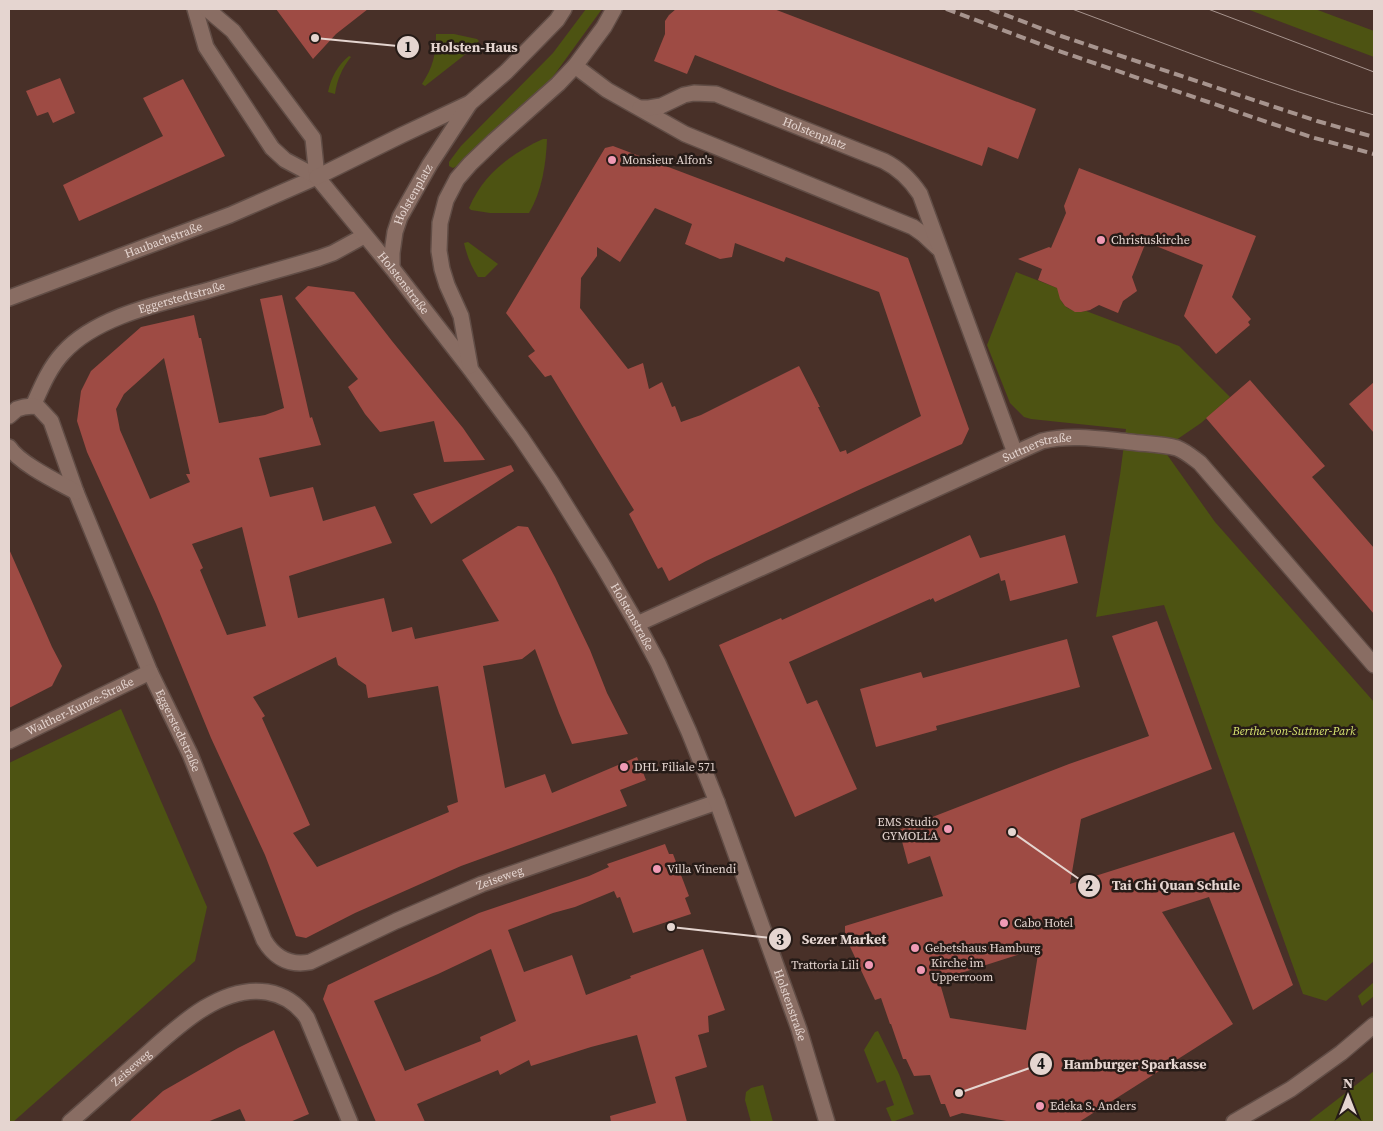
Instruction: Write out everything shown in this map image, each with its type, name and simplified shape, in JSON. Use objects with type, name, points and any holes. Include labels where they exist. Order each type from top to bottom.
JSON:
[{"type":"street","name":"Holstenstraße","points":[[195,9],[206,47],[272,148],[285,160],[317,177],[392,268],[471,370],[514,428],[550,482],[602,564],[637,624],[658,663],[689,732],[717,802],[798,1029],[827,1122]]},
{"type":"street","points":[[207,9],[233,31],[313,138],[317,177]]},
{"type":"street","name":"Holstenplatz","points":[[317,177],[470,103],[506,72],[556,20],[564,9]]},
{"type":"street","points":[[471,370],[461,316],[447,285],[440,260],[440,223],[446,200],[456,179],[575,66],[604,28],[614,9]]},
{"type":"street","name":"Holstenplatz","points":[[575,66],[607,90],[685,134],[913,227],[924,234],[940,250]]},
{"type":"street","name":"Holstenplatz","points":[[640,108],[661,106],[684,95],[694,93],[716,94],[884,161],[904,174],[920,194],[1015,453]]},
{"type":"street","name":"Holstenplatz","points":[[392,268],[395,232],[400,218],[430,164],[470,103]]},
{"type":"street","name":"Haubachstraße","points":[[9,298],[230,215],[317,177]]},
{"type":"street","name":"Eggerstedtstraße","points":[[288,962],[274,954],[264,940],[190,754],[150,672],[76,492],[51,421],[38,408],[33,406],[53,366],[62,353],[89,331],[149,306],[319,258],[333,253],[364,236]]},
{"type":"street","points":[[9,416],[17,409],[33,406]]},
{"type":"street","name":"Suttnerstraße","points":[[637,624],[1042,441],[1056,437],[1072,436],[1161,445],[1177,448],[1189,454],[1200,463],[1374,666]]},
{"type":"street","points":[[9,448],[20,459],[76,492]]},
{"type":"street","name":"Walther-Kunze-Straße","points":[[9,741],[150,672]]},
{"type":"street","name":"Zeiseweg","points":[[288,962],[310,962],[396,921],[482,884],[717,802]]},
{"type":"street","name":"Zeiseweg","points":[[70,1122],[185,1021],[206,1007],[245,991],[264,991],[278,994],[300,1008],[307,1018],[350,1122]]},
{"type":"street","points":[[1234,1122],[1291,1090],[1374,1026]]},
{"type":"green space","points":[[586,9],[602,9],[552,78],[457,166],[453,168],[449,166],[449,162],[461,146],[553,53]]},
{"type":"green space","points":[[1247,9],[1315,9],[1374,31],[1374,57]]},
{"type":"green space","points":[[436,34],[454,34],[479,41],[425,86],[422,84],[433,60]]},
{"type":"green space","points":[[349,56],[351,57],[340,74],[335,94],[328,92],[336,72]]},
{"type":"green space","points":[[543,139],[547,139],[546,158],[537,196],[529,213],[490,213],[469,208],[490,175],[520,151]]},
{"type":"green space","points":[[468,242],[498,264],[485,277],[478,277],[471,265],[464,243]]},
{"type":"green space","name":"Bertha-von-Suttner-Park","points":[[1016,272],[1060,289],[1063,304],[1071,310],[1086,311],[1179,346],[1230,397],[1201,423],[1163,449],[1215,522],[1374,702],[1374,961],[1326,1001],[1303,994],[1164,605],[1096,617],[1126,429],[1031,419],[1024,417],[1010,403],[987,345]]},
{"type":"green space","points":[[121,709],[207,907],[195,961],[13,1122],[9,1122],[9,763]]},
{"type":"green space","points":[[1374,982],[1374,996],[1362,1006],[1358,996]]},
{"type":"green space","points":[[878,1031],[899,1074],[914,1114],[892,1122],[886,1108],[894,1105],[885,1080],[877,1083],[864,1050],[875,1032]]},
{"type":"green space","points":[[1374,1071],[1374,1122],[1308,1122]]},
{"type":"green space","points":[[763,1085],[773,1122],[751,1122],[745,1100],[746,1092],[751,1088]]},
{"type":"building","points":[[276,9],[368,9],[336,34],[313,59]]},
{"type":"building","points":[[676,9],[774,9],[1036,109],[1018,159],[988,147],[982,166],[695,55],[687,74],[654,61],[665,34],[665,21]]},
{"type":"building","points":[[60,78],[75,113],[53,123],[48,112],[37,116],[26,91]]},
{"type":"building","points":[[183,79],[225,156],[79,221],[63,185],[163,136],[143,98]]},
{"type":"building","points":[[613,146],[908,258],[969,429],[962,444],[706,561],[669,581],[662,567],[658,569],[629,514],[634,510],[551,375],[545,377],[528,356],[535,351],[506,313],[605,148]],"holes":[[[655,208],[692,224],[685,244],[720,259],[732,257],[735,243],[784,262],[786,257],[879,292],[921,416],[847,454],[846,450],[840,452],[799,366],[701,415],[681,422],[675,406],[672,407],[662,382],[649,389],[643,363],[628,369],[580,308],[581,278],[597,256],[597,247],[620,262]]]},
{"type":"building","points":[[1079,168],[1256,236],[1232,297],[1251,319],[1248,322],[1250,325],[1216,354],[1184,316],[1203,265],[1146,242],[1132,277],[1137,291],[1123,301],[1118,313],[1099,305],[1081,312],[1075,312],[1065,306],[1060,299],[1057,288],[1038,280],[1042,269],[1018,259],[1049,247],[1051,248],[1066,213],[1064,206]]},
{"type":"building","points":[[308,286],[354,292],[463,428],[485,460],[444,462],[434,421],[380,432],[365,414],[348,387],[358,379],[295,298]]},
{"type":"building","points":[[282,295],[310,418],[312,417],[321,445],[259,458],[270,497],[313,487],[323,521],[375,506],[392,543],[289,576],[298,618],[384,598],[392,632],[412,627],[415,639],[499,621],[462,560],[518,526],[528,527],[555,577],[590,650],[607,693],[628,734],[572,744],[535,649],[522,659],[483,666],[505,788],[545,774],[552,793],[637,757],[646,780],[620,790],[627,806],[461,866],[355,913],[306,938],[296,936],[265,855],[211,738],[156,604],[87,452],[77,421],[81,391],[91,371],[141,327],[194,315],[199,338],[201,338],[219,423],[265,415],[284,408],[260,299]],"holes":[[[164,358],[190,474],[186,474],[190,482],[150,499],[120,430],[116,409],[124,394]],[[242,527],[266,626],[227,635],[200,570],[203,568],[192,544]],[[336,657],[338,665],[366,685],[368,698],[438,686],[458,802],[447,806],[449,812],[317,867],[293,833],[310,825],[262,718],[265,716],[253,697]]]},
{"type":"building","points":[[1250,380],[1325,466],[1312,477],[1374,548],[1374,614],[1206,418]]},
{"type":"building","points":[[1374,382],[1374,433],[1349,404]]},
{"type":"building","points":[[511,465],[514,471],[431,524],[413,494]]},
{"type":"building","points":[[970,535],[980,558],[1065,535],[1078,583],[1010,601],[1005,580],[1001,581],[999,573],[935,602],[933,598],[930,599],[789,662],[807,704],[817,700],[857,789],[795,817],[719,645],[781,618],[782,620]]},
{"type":"building","points":[[9,549],[62,666],[52,686],[9,708]]},
{"type":"building","points":[[1157,621],[1212,769],[1081,819],[1070,884],[1234,832],[1293,985],[1253,1010],[1209,897],[1162,912],[1233,1024],[1079,1122],[1012,1122],[962,1113],[950,1117],[945,1104],[941,1104],[930,1075],[914,1076],[906,1059],[903,1059],[881,998],[875,1000],[845,936],[845,926],[943,896],[930,856],[908,864],[899,830],[1069,764],[1149,736],[1112,636]],"holes":[[[1039,948],[1026,1030],[950,1018],[939,980]]]},
{"type":"building","points":[[1067,639],[1080,687],[936,726],[937,730],[876,747],[860,689],[921,672],[923,678]]},
{"type":"building","points":[[665,844],[669,854],[673,854],[689,896],[685,898],[691,914],[633,933],[620,897],[617,898],[614,891],[575,907],[508,930],[524,972],[572,955],[586,995],[631,978],[630,976],[703,949],[725,1010],[708,1016],[709,1032],[698,1035],[707,1067],[675,1077],[687,1122],[611,1122],[610,1116],[656,1103],[637,1035],[531,1066],[529,1060],[500,1075],[498,1070],[417,1104],[425,1122],[376,1122],[323,999],[328,985],[479,913],[589,876],[609,867],[607,864]],"holes":[[[491,949],[516,1021],[480,1037],[481,1041],[405,1071],[374,1001]]]},
{"type":"building","points":[[274,1030],[309,1114],[290,1122],[246,1122],[240,1109],[207,1122],[129,1122],[163,1091],[238,1048]]},
{"type":"tram line","points":[[1072,9],[1260,78],[1374,115]]},
{"type":"tram line","points":[[1208,9],[1374,72]]},
{"type":"railway","points":[[946,9],[1056,50],[1311,137],[1374,154]]},
{"type":"railway","points":[[990,9],[1061,36],[1317,121],[1374,137]]},
{"type":"place","name":"Holsten-Haus","points":[[315,38]]},
{"type":"place","name":"Monsieur Alfon's","points":[[612,160]]},
{"type":"place","name":"Christuskirche","points":[[1101,240]]},
{"type":"place","name":"DHL Filiale 571","points":[[624,767]]},
{"type":"place","name":"EMS Studio GYMOLLA","points":[[948,829]]},
{"type":"place","name":"Tai Chi Quan Schule","points":[[1012,832]]},
{"type":"place","name":"Villa Vinendi","points":[[657,869]]},
{"type":"place","name":"Cabo Hotel","points":[[1004,923]]},
{"type":"place","name":"Sezer Market","points":[[671,927]]},
{"type":"place","name":"Gebetshaus Hamburg","points":[[915,948]]},
{"type":"place","name":"Trattoria Lili","points":[[869,965]]},
{"type":"place","name":"Kirche im Upperroom","points":[[921,970]]},
{"type":"place","name":"Hamburger Sparkasse","points":[[959,1093]]},
{"type":"place","name":"Edeka S. Anders","points":[[1040,1106]]}]
